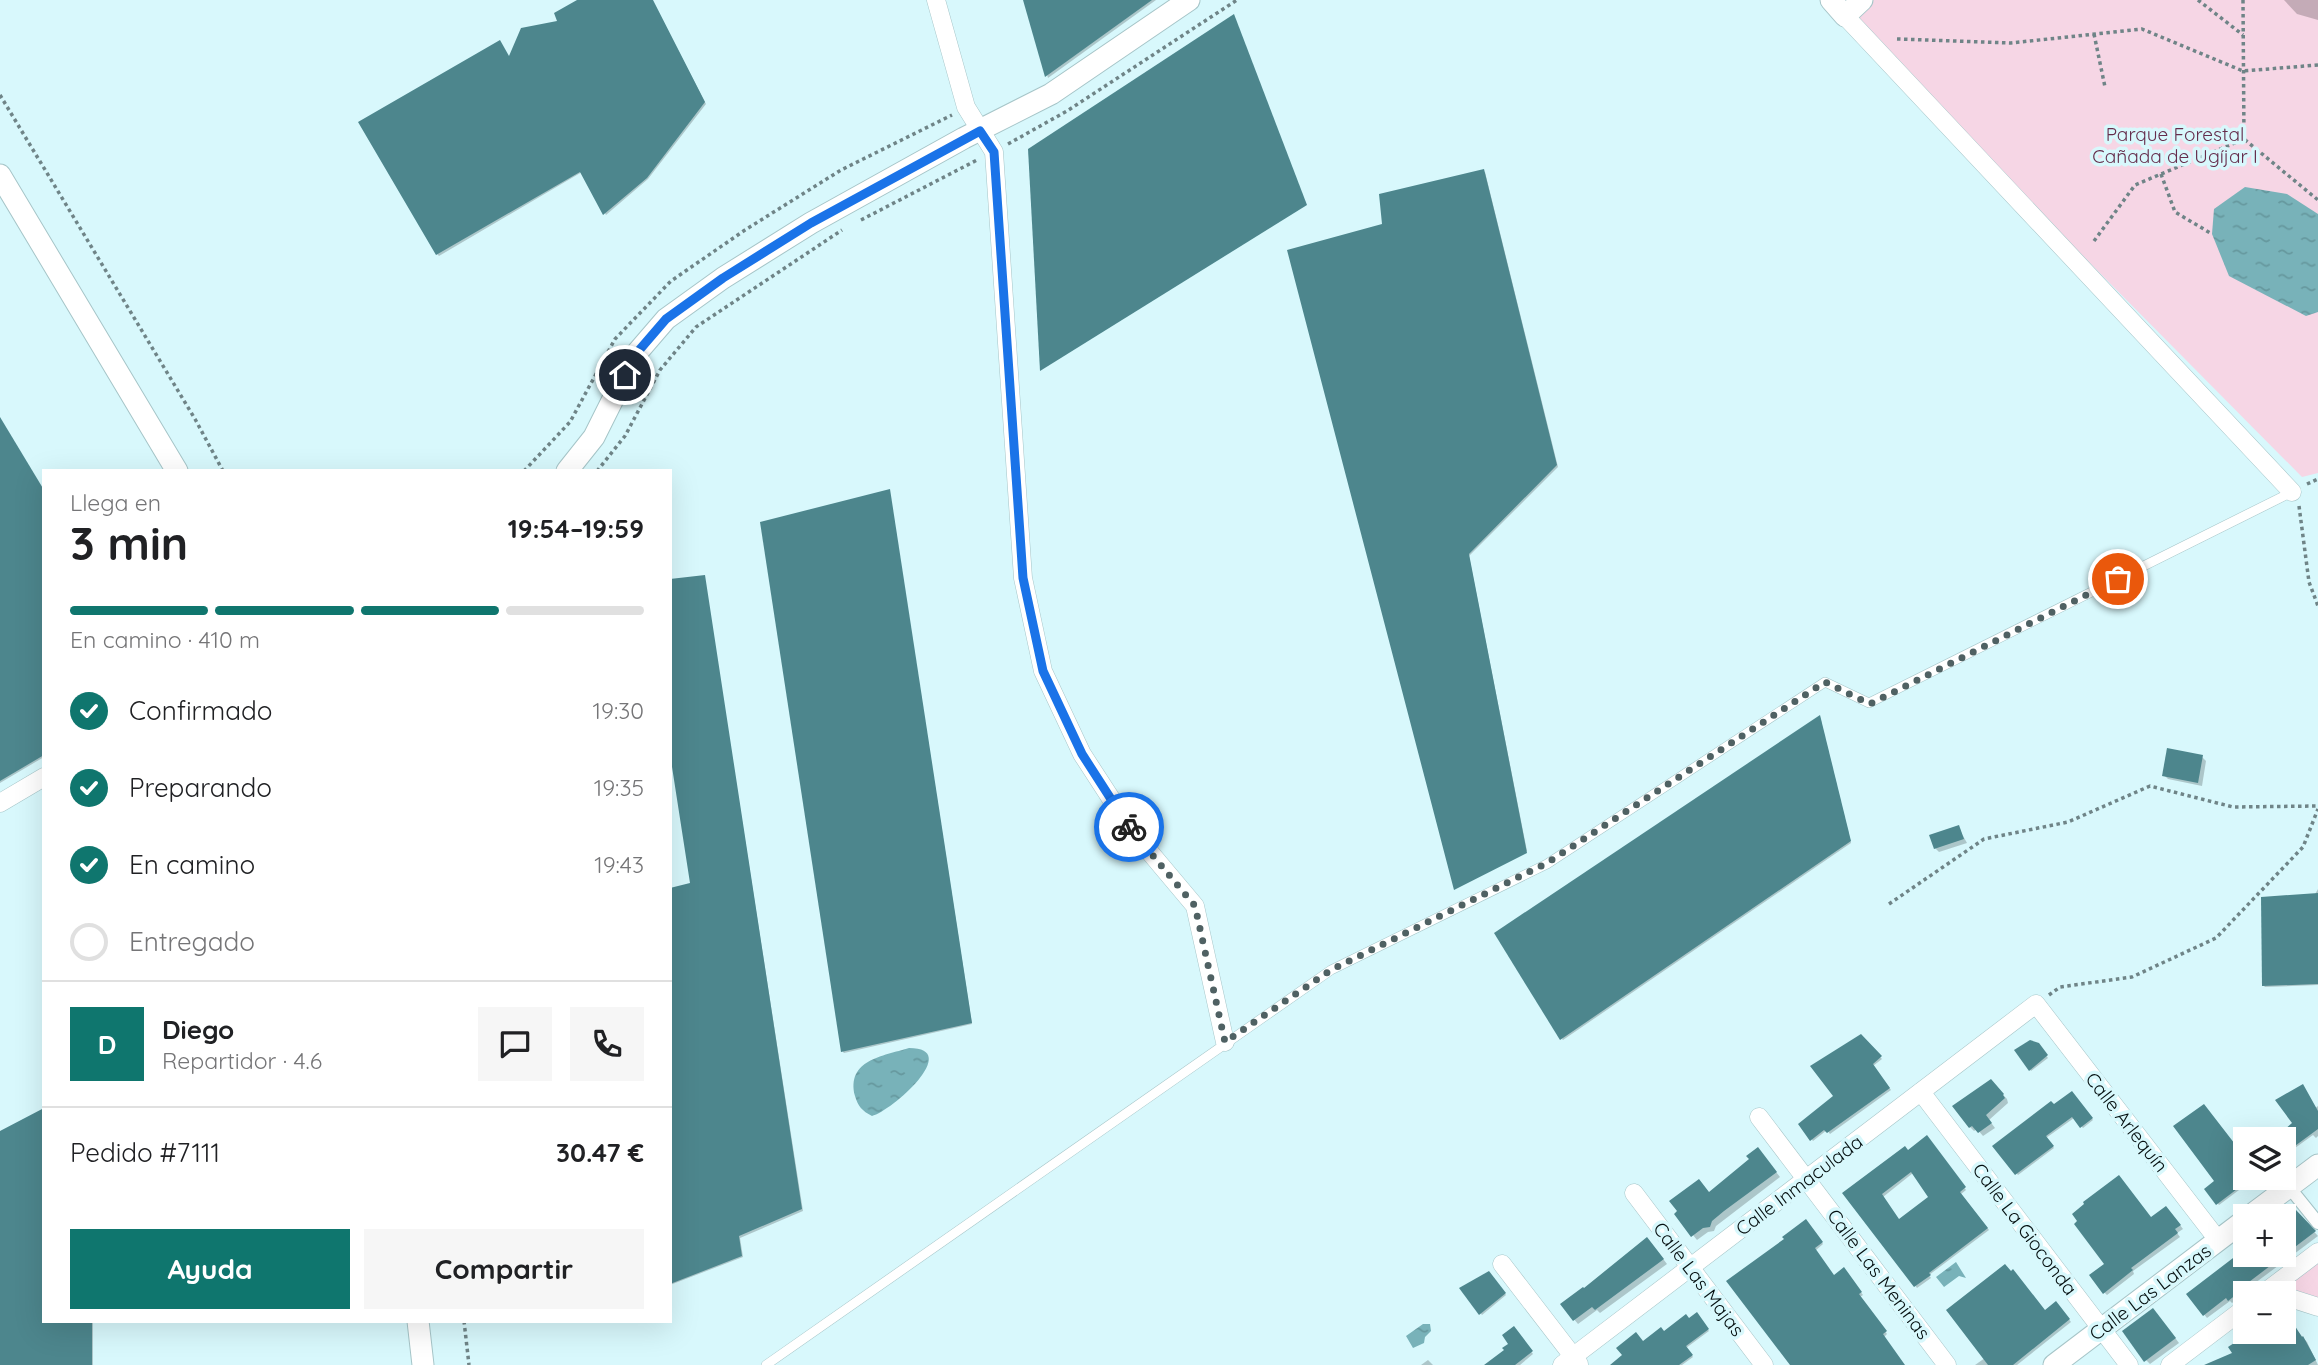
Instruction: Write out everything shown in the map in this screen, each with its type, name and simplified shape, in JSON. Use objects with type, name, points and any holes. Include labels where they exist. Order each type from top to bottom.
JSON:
[{"type":"street","points":[[936,0],[966,107],[994,152],[1023,578],[1043,671],[1082,754],[1117,809],[1195,906],[1225,1042]]},
{"type":"street","points":[[569,469],[594,437],[635,355],[666,319],[723,278],[811,223],[1051,94],[1189,0]]},
{"type":"street","points":[[1862,0],[1838,8],[2292,492]]},
{"type":"street","points":[[0,175],[176,469]]},
{"type":"street","points":[[0,803],[42,778]]},
{"type":"street","name":"Calle Inmaculada","points":[[1572,1362],[1690,1268],[2036,1004]]},
{"type":"street","name":"Calle Arlequín","points":[[2036,1004],[2218,1240]]},
{"type":"street","name":"Calle La Gioconda","points":[[1921,1092],[2129,1365]]},
{"type":"street","name":"Calle Las Meninas","points":[[1759,1118],[1947,1365]]},
{"type":"street","points":[[2296,1181],[2318,1165]]},
{"type":"street","points":[[2266,1204],[2284,1190]]},
{"type":"street","points":[[2292,1190],[2318,1223]]},
{"type":"street","name":"Calle Las Majas","points":[[1634,1193],[1764,1365]]},
{"type":"street","name":"Calle Las Lanzas","points":[[2054,1365],[2233,1229]]},
{"type":"street","points":[[2286,1281],[2318,1252]]},
{"type":"street","points":[[1503,1264],[1572,1362]]},
{"type":"street","points":[[2296,1300],[2318,1307]]},
{"type":"street","points":[[2171,1365],[2233,1317]]},
{"type":"street","points":[[418,1323],[423,1365]]},
{"type":"lane","points":[[766,1365],[1331,970],[1547,863],[1825,682],[1870,704],[2292,492]]},
{"type":"path","points":[[859,221],[994,152],[1067,111],[1237,0]]},
{"type":"path","points":[[2198,0],[2243,35]]},
{"type":"path","points":[[2243,0],[2244,139],[2318,200]]},
{"type":"path","points":[[1897,39],[2011,43],[2142,29],[2243,71],[2318,65]]},
{"type":"path","points":[[2094,34],[2105,87]]},
{"type":"path","points":[[0,95],[195,419],[222,469]]},
{"type":"path","points":[[841,170],[966,107]]},
{"type":"path","points":[[2094,241],[2135,185],[2244,139]]},
{"type":"path","points":[[2161,174],[2175,212],[2212,234]]},
{"type":"path","points":[[599,469],[625,436],[660,370],[696,327],[847,227]]},
{"type":"path","points":[[2292,492],[2299,501],[2309,582],[2318,606]]},
{"type":"path","points":[[1889,904],[1984,839],[2068,822],[2150,786],[2233,807],[2318,808],[2303,848],[2216,938],[2132,977],[2060,987],[2036,1004]]},
{"type":"path","points":[[464,1323],[469,1365]]},
{"type":"green space","name":"Parque Forestal Cañada de Ugíjar I","points":[[1862,0],[2318,0],[2318,473],[2302,477],[1845,16]]},
{"type":"green space","points":[[2318,1252],[2318,1307],[2296,1300],[2296,1281],[2288,1281]]},
{"type":"water","points":[[2245,187],[2287,194],[2318,214],[2318,312],[2306,316],[2229,276],[2212,234],[2214,209]]},
{"type":"water","points":[[909,1048],[924,1051],[929,1058],[926,1068],[907,1092],[882,1112],[872,1116],[861,1108],[855,1096],[856,1074],[861,1067],[878,1057]]},
{"type":"water","points":[[1956,1262],[1966,1278],[1959,1276],[1944,1287],[1936,1277]]},
{"type":"water","points":[[1423,1324],[1430,1324],[1431,1331],[1425,1337],[1424,1343],[1413,1348],[1406,1336]]},
{"type":"building","points":[[577,0],[653,0],[705,102],[647,178],[603,215],[580,172],[436,255],[358,122],[500,40],[509,56],[521,28],[557,21],[554,13]]},
{"type":"building","points":[[1023,0],[1152,0],[1045,77]]},
{"type":"building","points":[[1234,14],[1307,205],[1040,371],[1028,149]]},
{"type":"building","points":[[1484,169],[1557,465],[1469,554],[1527,853],[1454,890],[1287,250],[1382,224],[1379,194]]},
{"type":"building","points":[[0,417],[42,487],[42,756],[0,781]]},
{"type":"building","points":[[890,489],[972,1023],[841,1052],[760,522]]},
{"type":"building","points":[[705,575],[802,1209],[739,1236],[742,1256],[672,1283],[672,888],[690,883],[672,767],[672,579]]},
{"type":"building","points":[[1820,715],[1851,841],[1560,1040],[1494,933]]},
{"type":"building","points":[[2167,748],[2203,755],[2198,783],[2162,776]]},
{"type":"building","points":[[1959,825],[1964,839],[1934,849],[1929,835]]},
{"type":"building","points":[[2318,893],[2318,984],[2262,986],[2261,897]]},
{"type":"building","points":[[1861,1034],[1882,1056],[1873,1064],[1890,1088],[1827,1133],[1824,1130],[1810,1141],[1798,1124],[1833,1096],[1810,1066]]},
{"type":"building","points":[[2030,1040],[2039,1043],[2048,1055],[2029,1071],[2014,1050]]},
{"type":"building","points":[[1991,1079],[2005,1098],[1986,1115],[1992,1123],[1978,1133],[1972,1126],[1969,1128],[1952,1106]]},
{"type":"building","points":[[2303,1084],[2318,1111],[2318,1129],[2296,1145],[2296,1127],[2287,1127],[2292,1123],[2275,1100]]},
{"type":"building","points":[[2072,1091],[2093,1118],[2080,1128],[2072,1117],[2046,1136],[2054,1146],[2015,1175],[1992,1146],[2051,1101],[2054,1104]]},
{"type":"building","points":[[2204,1104],[2233,1142],[2233,1190],[2236,1190],[2216,1205],[2204,1189],[2214,1181],[2173,1126]]},
{"type":"building","points":[[42,1109],[42,1323],[92,1323],[92,1365],[0,1365],[0,1131]]},
{"type":"building","points":[[1927,1135],[1966,1187],[1960,1192],[1988,1228],[1914,1287],[1842,1193],[1905,1146],[1908,1150]],"holes":[[[1911,1172],[1928,1197],[1899,1219],[1882,1194]]]},
{"type":"building","points":[[1758,1147],[1777,1172],[1724,1211],[1712,1221],[1710,1227],[1703,1228],[1691,1237],[1674,1214],[1677,1211],[1669,1201],[1699,1179],[1709,1192],[1749,1159],[1746,1156]]},
{"type":"building","points":[[2119,1175],[2151,1217],[2166,1206],[2181,1225],[2175,1229],[2178,1233],[2131,1268],[2133,1270],[2103,1294],[2089,1275],[2104,1264],[2074,1224],[2077,1221],[2072,1214],[2083,1202]]},
{"type":"building","points":[[2296,1210],[2316,1231],[2296,1246]]},
{"type":"building","points":[[1806,1219],[1823,1242],[1815,1248],[1834,1275],[1844,1267],[1862,1292],[1859,1294],[1887,1331],[1883,1334],[1905,1365],[1790,1365],[1726,1281],[1784,1239],[1782,1237]]},
{"type":"building","points":[[1647,1237],[1664,1259],[1595,1310],[1592,1307],[1573,1321],[1560,1304]]},
{"type":"building","points":[[2233,1258],[2233,1267],[2269,1267],[2250,1281],[2233,1281],[2233,1297],[2228,1301],[2226,1298],[2203,1316],[2186,1294]]},
{"type":"building","points":[[2005,1264],[2011,1271],[2013,1269],[2045,1310],[2056,1301],[2070,1319],[2013,1365],[1988,1365],[1946,1310]]},
{"type":"building","points":[[1489,1271],[1506,1293],[1479,1315],[1459,1288]]},
{"type":"building","points":[[2153,1308],[2176,1338],[2144,1362],[2122,1331]]},
{"type":"building","points":[[1697,1312],[1709,1329],[1686,1346],[1693,1355],[1679,1365],[1610,1365],[1622,1355],[1616,1348],[1636,1332],[1643,1341],[1661,1327],[1664,1331],[1686,1314],[1689,1318]]},
{"type":"building","points":[[1514,1326],[1533,1351],[1515,1365],[1484,1365],[1504,1350],[1502,1348],[1508,1344],[1502,1335]]},
{"type":"building","points":[[2296,1328],[2316,1360],[2308,1365],[2204,1365],[2232,1353],[2228,1347],[2233,1344],[2296,1344]]},
{"type":"way so far","points":[[1129,827],[1195,906],[1225,1042],[1331,970],[1547,863],[1825,682],[1870,704],[2118,579]]},
{"type":"route","points":[[625,375],[635,355],[666,319],[723,278],[811,223],[980,131],[994,152],[1023,578],[1043,671],[1082,754],[1129,827]]}]
